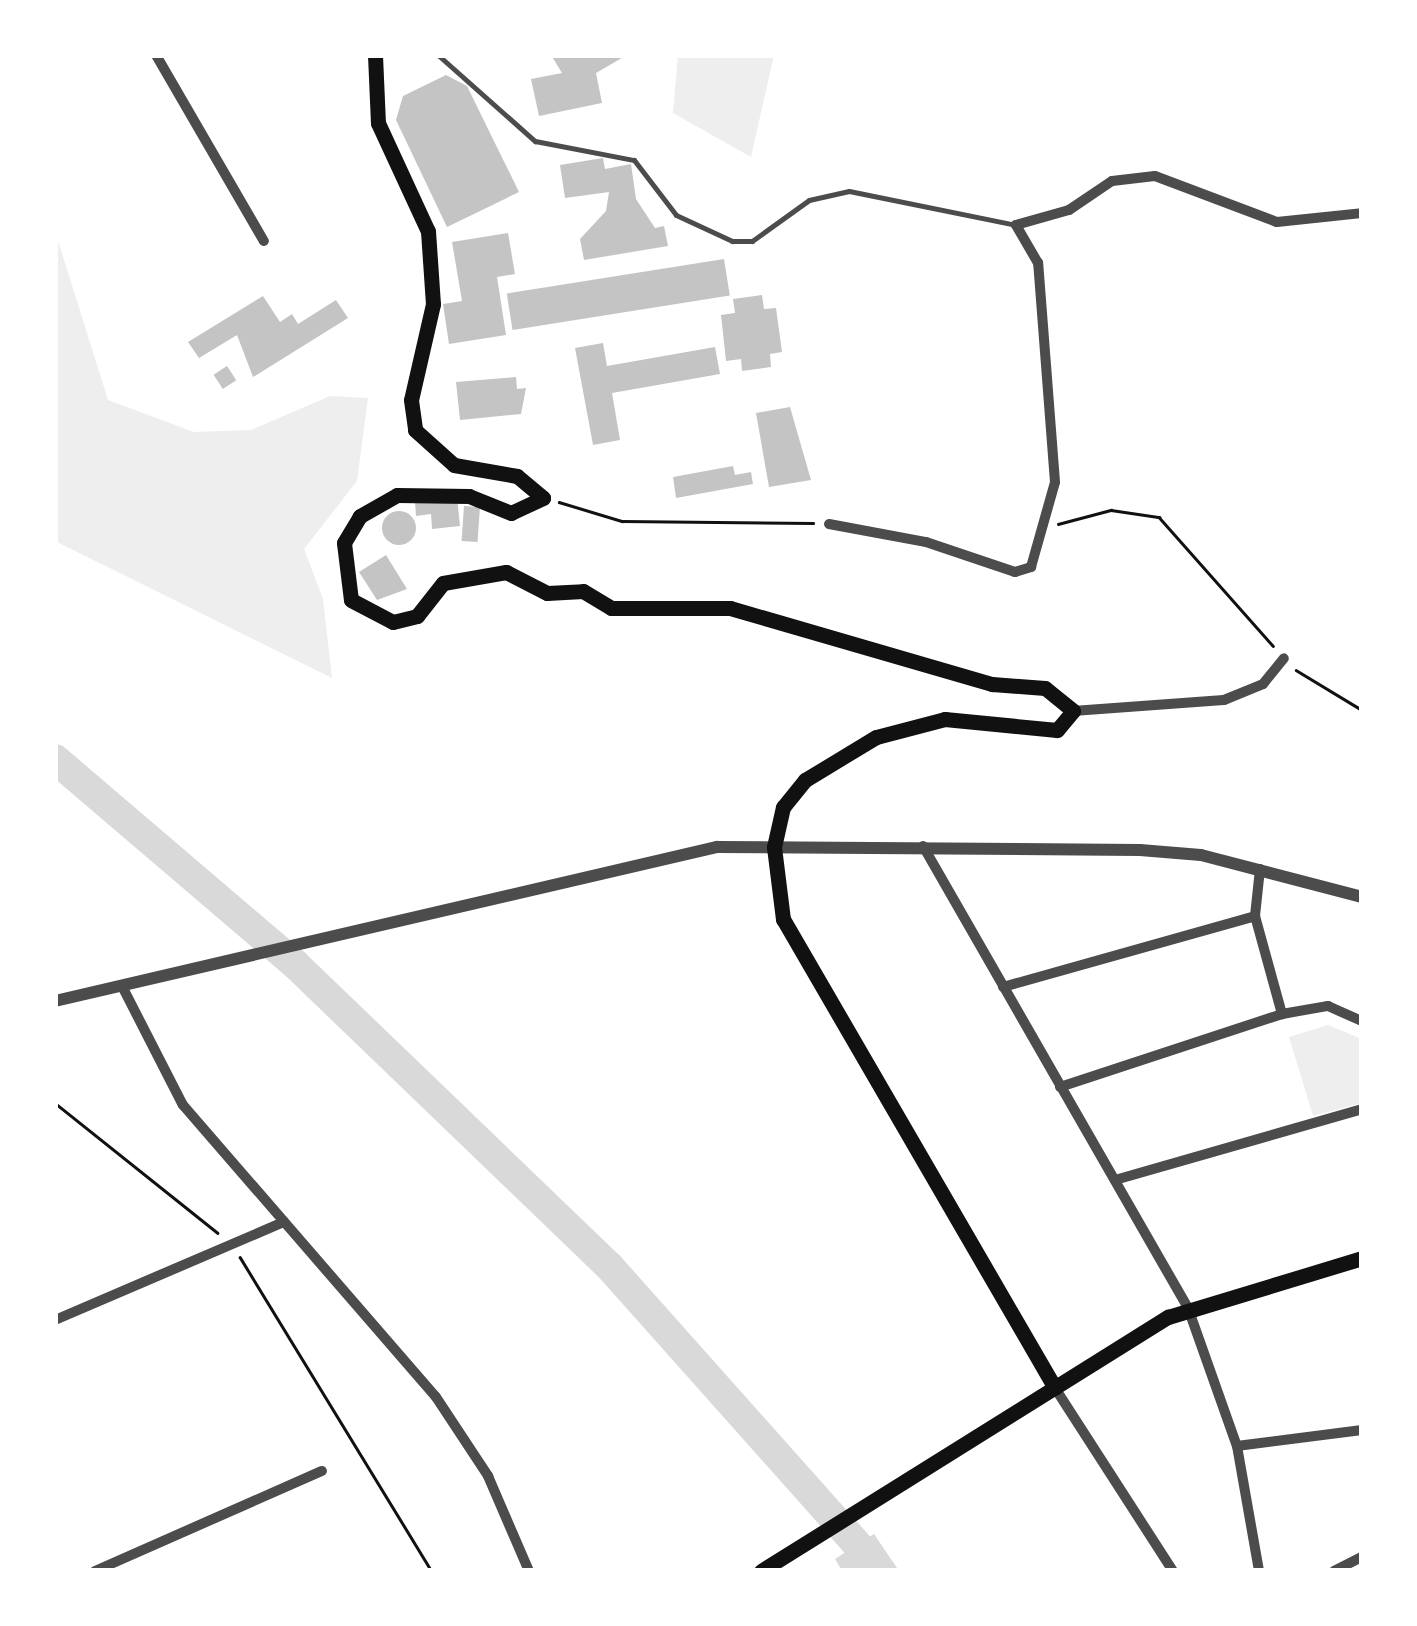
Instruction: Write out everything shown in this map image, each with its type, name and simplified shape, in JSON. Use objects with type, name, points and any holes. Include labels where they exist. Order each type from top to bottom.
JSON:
[{"type":"main road","points":[[375,55],[378,123],[428,231],[433,304],[411,400],[415,430],[454,465],[517,476],[543,498],[512,514],[469,496],[397,495],[360,516],[344,543],[351,600],[393,622],[417,616],[444,583],[506,572],[547,594],[583,591],[611,608],[730,608],[992,684],[1045,688],[1074,712],[1057,730],[945,719],[876,737],[806,780],[783,806],[774,847],[782,919],[1055,1388]]},
{"type":"main road","points":[[761,1571],[1188,1308],[1362,1258]]},
{"type":"street","points":[[156,55],[264,241]]},
{"type":"street","points":[[828,524],[1015,572],[1031,567],[1048,528],[1055,482],[1038,263],[1016,225],[1069,210],[1112,181],[1154,176],[1278,222],[1362,213]]},
{"type":"street","points":[[1074,712],[1224,700],[1263,684],[1284,658]]},
{"type":"street","points":[[924,846],[1188,1308],[1237,1446],[1258,1571]]},
{"type":"street","points":[[55,1002],[677,852],[924,846],[1140,850],[1260,869],[1362,896]]},
{"type":"street","points":[[1260,869],[1255,916],[1282,1014]]},
{"type":"street","points":[[1002,986],[1255,916]]},
{"type":"street","points":[[124,988],[182,1105],[436,1397],[488,1476],[529,1571]]},
{"type":"street","points":[[1060,1087],[1282,1014],[1328,1006],[1362,1021]]},
{"type":"street","points":[[1115,1180],[1362,1109]]},
{"type":"street","points":[[55,1320],[284,1222]]},
{"type":"street","points":[[1055,1388],[1173,1571]]},
{"type":"street","points":[[1237,1446],[1362,1430]]},
{"type":"street","points":[[95,1571],[322,1471]]},
{"type":"street","points":[[1334,1571],[1362,1557]]},
{"type":"lane","points":[[438,55],[535,140],[634,160],[676,215],[732,241],[752,241],[809,200],[849,192],[1016,225]]},
{"type":"path","points":[[543,498],[622,521],[828,524]]},
{"type":"path","points":[[1048,528],[1111,510],[1159,517],[1284,658],[1362,710]]},
{"type":"path","points":[[55,1103],[232,1244],[432,1571]]},
{"type":"shaded area","points":[[678,55],[774,55],[751,157],[673,113]]},
{"type":"shaded area","points":[[55,231],[108,400],[194,432],[251,430],[330,396],[368,398],[357,481],[304,549],[323,599],[332,678],[55,541]]},
{"type":"shaded area","points":[[1328,1025],[1362,1039],[1362,1103],[1313,1116],[1289,1037]]},
{"type":"shaded area","points":[[874,1534],[899,1571],[842,1571],[835,1559]]},
{"type":"building","points":[[551,55],[627,55],[596,73],[602,103],[539,116],[531,79],[562,73]]},
{"type":"building","points":[[446,75],[467,86],[519,192],[447,227],[396,120],[403,96]]},
{"type":"building","points":[[603,158],[605,169],[631,164],[636,199],[655,228],[664,226],[668,246],[584,260],[580,239],[606,211],[609,192],[565,198],[560,165]]},
{"type":"building","points":[[508,233],[515,274],[497,277],[506,335],[449,344],[443,304],[462,301],[452,242]]},
{"type":"building","points":[[724,259],[730,296],[512,330],[507,293]]},
{"type":"building","points":[[762,295],[764,309],[776,308],[782,352],[770,354],[771,367],[742,371],[741,359],[726,361],[721,315],[735,313],[733,299]]},
{"type":"building","points":[[263,296],[280,322],[292,314],[298,324],[336,300],[348,318],[253,377],[237,335],[199,358],[188,342]]},
{"type":"building","points":[[603,343],[607,366],[715,347],[720,374],[612,393],[620,440],[593,445],[575,348]]},
{"type":"building","points":[[227,366],[236,380],[223,389],[214,375]]},
{"type":"building","points":[[516,377],[517,389],[526,388],[521,414],[460,420],[456,382]]},
{"type":"building","points":[[790,407],[811,480],[769,487],[756,413]]},
{"type":"building","points":[[733,466],[735,475],[751,472],[753,484],[676,498],[673,477]]},
{"type":"building","points":[[457,497],[460,526],[432,529],[431,514],[416,516],[415,502]]},
{"type":"building","points":[[464,506],[480,507],[478,542],[462,541]]},
{"type":"building","points":[[399,511],[411,516],[416,528],[411,540],[399,545],[387,540],[382,528],[387,516]]},
{"type":"building","points":[[386,555],[407,589],[377,600],[359,572]]},
{"type":"waterway","points":[[55,759],[295,964],[609,1266],[881,1571]]}]
